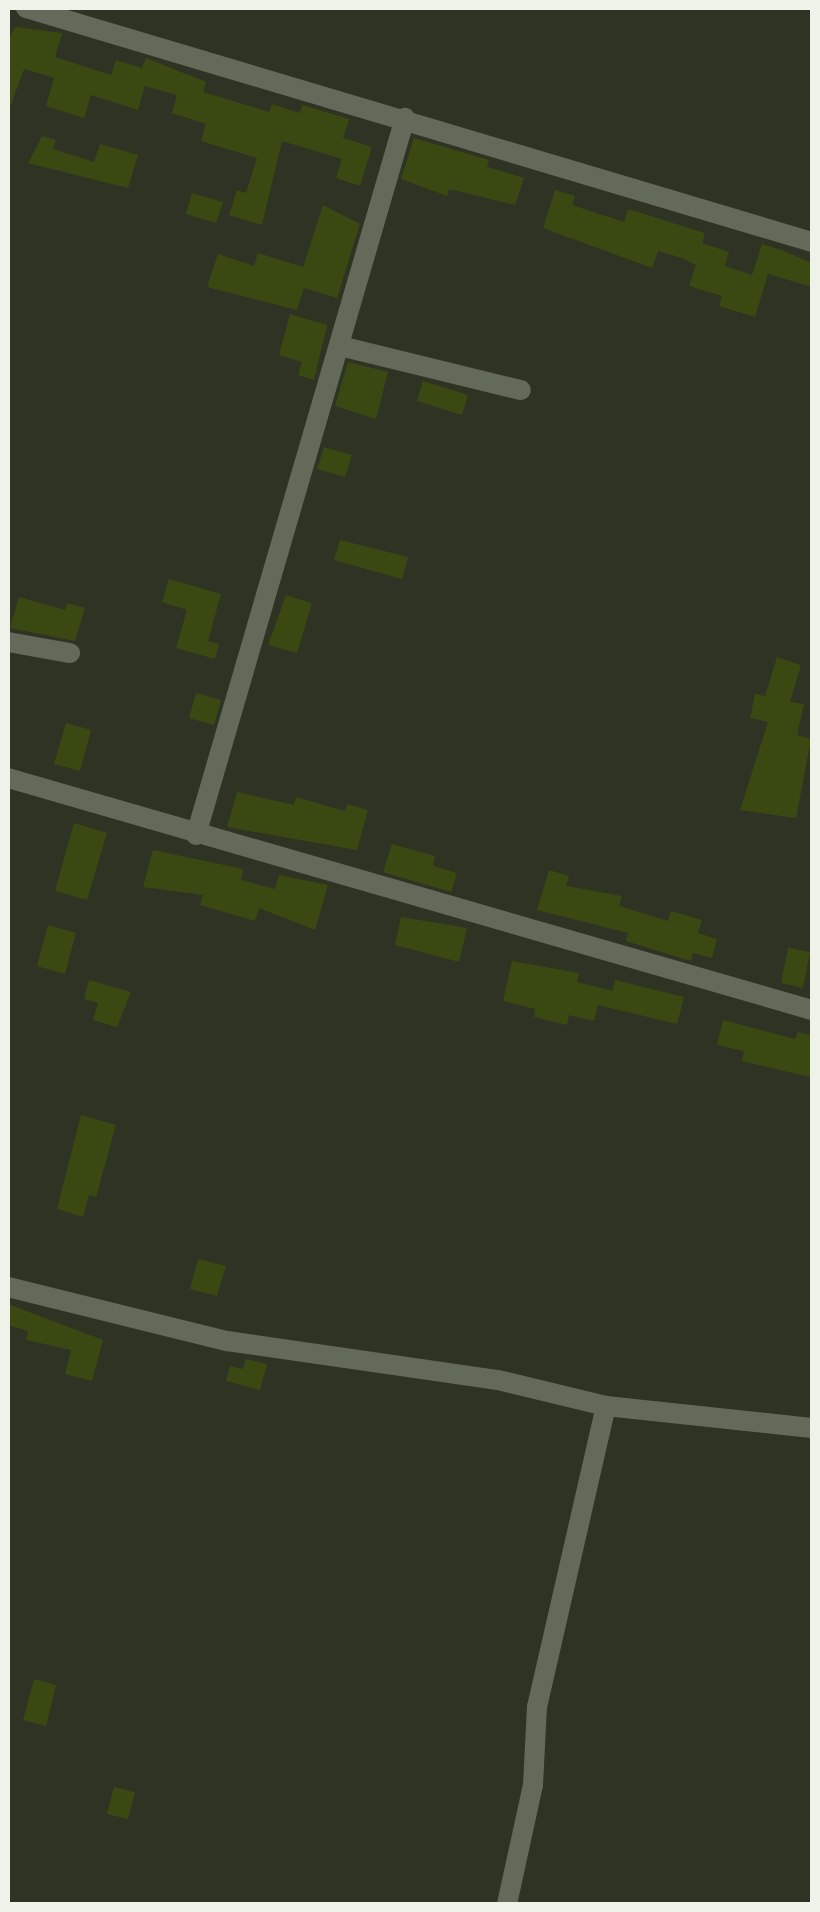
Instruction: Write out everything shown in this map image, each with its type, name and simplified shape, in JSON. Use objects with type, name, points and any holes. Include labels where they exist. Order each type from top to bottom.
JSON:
[{"type":"street","points":[[26,8],[812,242]]},
{"type":"street","points":[[196,835],[405,118]]},
{"type":"street","points":[[340,346],[521,390]]},
{"type":"street","points":[[8,642],[70,653]]},
{"type":"street","points":[[8,778],[812,1010]]},
{"type":"street","points":[[8,1287],[227,1341],[498,1380],[606,1406],[812,1428]]},
{"type":"street","points":[[508,1904],[533,1785],[537,1707],[606,1406]]},
{"type":"building","points":[[16,27],[62,33],[55,57],[111,75],[116,60],[142,68],[146,58],[206,82],[203,92],[269,112],[272,104],[300,113],[302,105],[349,119],[343,138],[372,147],[360,186],[336,178],[342,159],[282,141],[262,225],[229,215],[237,190],[246,193],[257,158],[201,141],[206,124],[172,113],[177,95],[145,86],[138,110],[91,95],[84,118],[46,106],[54,78],[24,69],[8,113],[8,39]]},
{"type":"building","points":[[42,136],[56,140],[53,149],[94,162],[100,144],[138,155],[128,188],[28,163]]},
{"type":"building","points":[[414,138],[489,160],[487,167],[524,178],[515,205],[449,189],[447,196],[401,179]]},
{"type":"building","points":[[555,190],[575,196],[572,205],[624,222],[628,209],[705,233],[702,243],[729,252],[725,266],[752,275],[762,244],[784,251],[812,263],[812,287],[768,274],[755,317],[719,306],[722,296],[689,286],[696,265],[682,258],[658,251],[652,268],[543,228]]},
{"type":"building","points":[[192,193],[223,202],[216,223],[186,214]]},
{"type":"building","points":[[323,205],[360,224],[337,298],[304,288],[297,310],[207,287],[218,254],[254,266],[258,253],[303,267]]},
{"type":"building","points":[[290,314],[327,325],[314,380],[298,375],[302,362],[279,355]]},
{"type":"building","points":[[348,362],[388,372],[376,419],[335,406]]},
{"type":"building","points":[[423,381],[468,395],[462,415],[417,401]]},
{"type":"building","points":[[324,447],[352,455],[345,477],[317,469]]},
{"type":"building","points":[[340,540],[408,557],[402,579],[334,560]]},
{"type":"building","points":[[169,579],[221,594],[208,641],[219,644],[215,659],[176,648],[187,610],[162,602]]},
{"type":"building","points":[[286,595],[312,603],[297,653],[268,645]]},
{"type":"building","points":[[19,597],[65,610],[67,603],[85,608],[75,641],[10,628]]},
{"type":"building","points":[[777,657],[801,665],[790,702],[804,704],[797,735],[811,739],[796,818],[740,810],[768,722],[750,718],[755,694],[765,696]]},
{"type":"building","points":[[196,693],[221,700],[214,725],[189,718]]},
{"type":"building","points":[[66,723],[91,730],[80,771],[54,764]]},
{"type":"building","points":[[237,792],[294,805],[296,797],[345,811],[347,804],[368,810],[357,850],[227,827]]},
{"type":"building","points":[[74,823],[107,833],[87,900],[55,891]]},
{"type":"building","points":[[392,844],[435,856],[433,866],[457,873],[451,892],[383,872]]},
{"type":"building","points":[[153,850],[243,869],[241,880],[275,889],[279,875],[328,885],[315,930],[259,908],[255,921],[200,905],[203,895],[143,887]]},
{"type":"building","points":[[549,870],[569,876],[566,886],[622,896],[619,906],[668,921],[671,911],[702,920],[698,933],[717,939],[712,958],[693,953],[691,961],[626,941],[628,933],[537,910]]},
{"type":"building","points":[[401,917],[467,928],[459,962],[395,945]]},
{"type":"building","points":[[48,925],[76,933],[65,974],[37,966]]},
{"type":"building","points":[[788,948],[810,952],[803,988],[781,983]]},
{"type":"building","points":[[512,961],[579,973],[577,982],[613,991],[615,980],[684,997],[677,1024],[598,1005],[594,1021],[569,1015],[567,1025],[534,1017],[535,1009],[503,1001]]},
{"type":"building","points":[[89,980],[131,992],[117,1027],[93,1020],[98,1003],[84,999]]},
{"type":"building","points":[[723,1020],[795,1039],[798,1032],[812,1035],[810,1077],[742,1061],[744,1051],[717,1045]]},
{"type":"building","points":[[81,1115],[116,1125],[96,1197],[89,1195],[83,1217],[57,1209]]},
{"type":"building","points":[[198,1259],[226,1266],[217,1296],[190,1289]]},
{"type":"building","points":[[8,1304],[103,1340],[92,1381],[65,1374],[71,1350],[26,1340],[28,1331],[8,1325]]},
{"type":"building","points":[[246,1359],[267,1364],[260,1390],[226,1381],[230,1366],[243,1369]]},
{"type":"building","points":[[34,1679],[56,1685],[46,1726],[23,1720]]},
{"type":"building","points":[[114,1787],[135,1792],[128,1819],[107,1814]]}]
